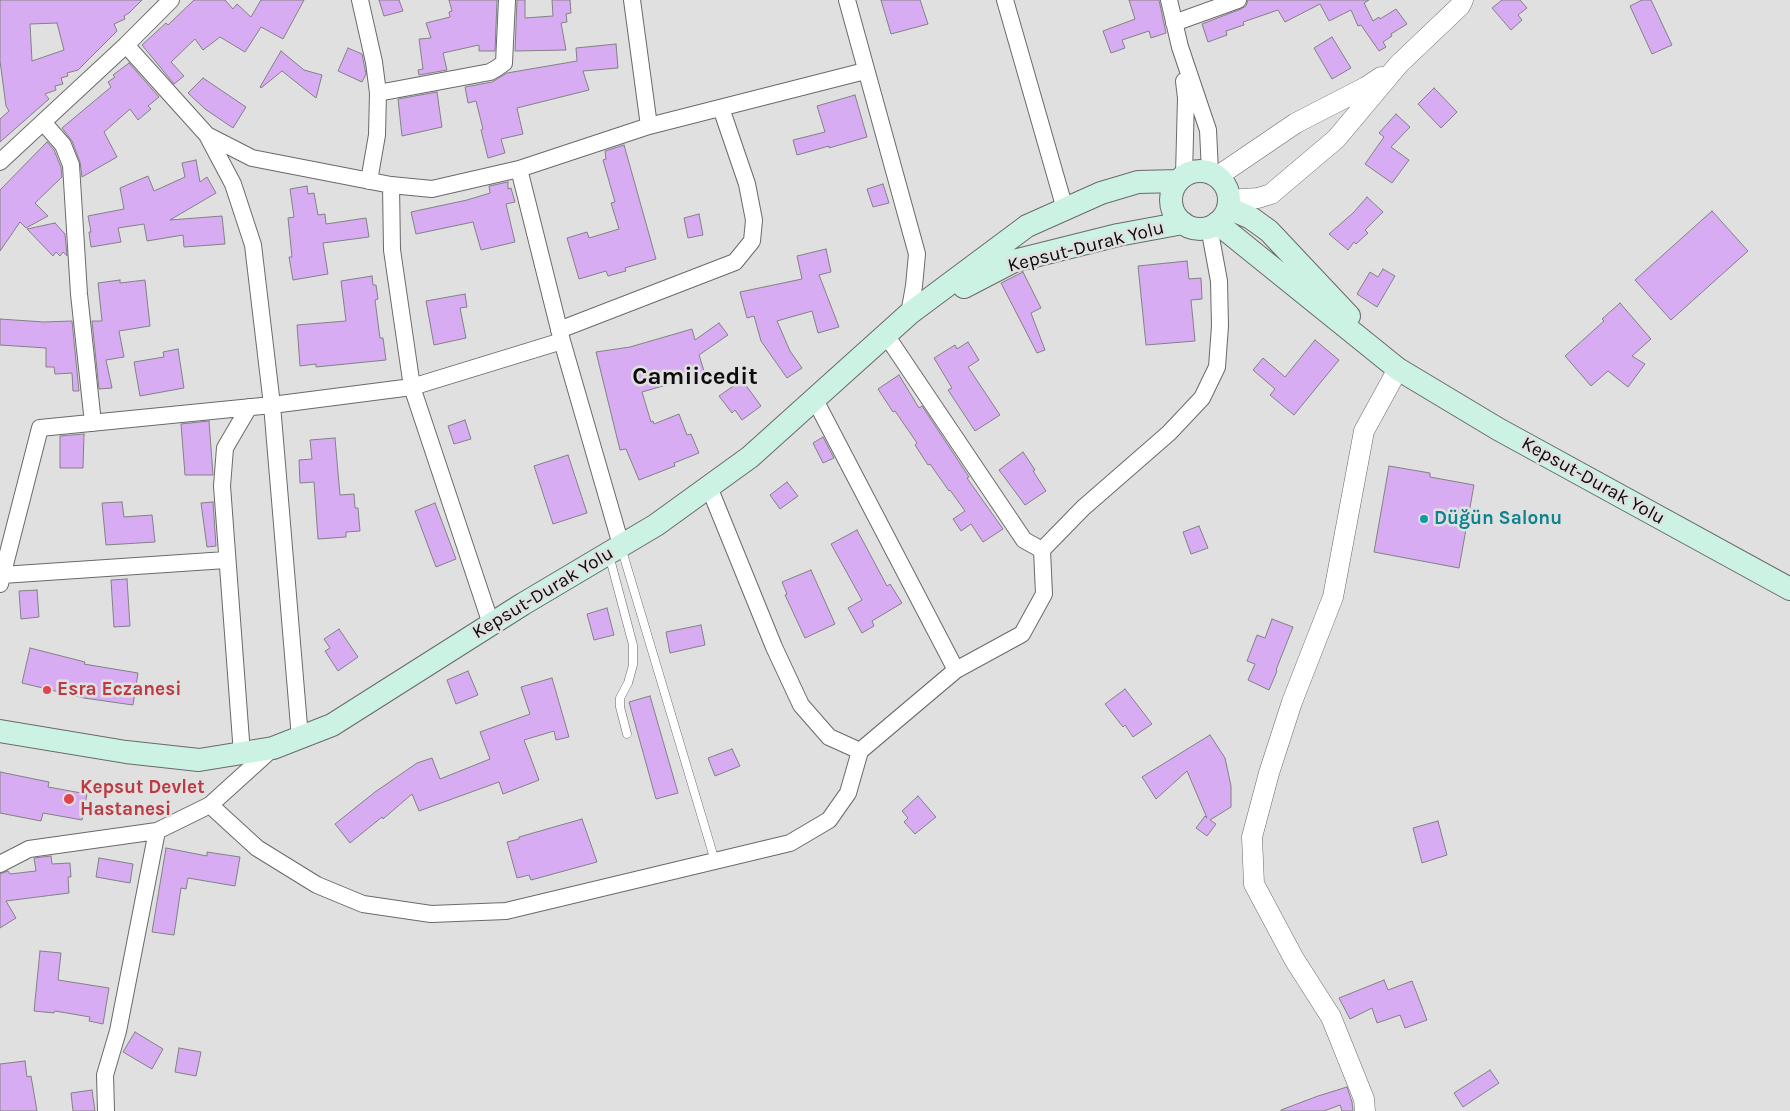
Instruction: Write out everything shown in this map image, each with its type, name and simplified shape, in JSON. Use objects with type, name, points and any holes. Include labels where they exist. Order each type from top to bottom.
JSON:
[{"type":"main road","points":[[1201,170],[1214,174],[1224,183],[1228,191],[1221,215],[1200,229],[1183,223],[1176,216],[1171,198],[1173,189],[1181,178],[1192,172],[1201,170]]},
{"type":"main road","name":"Kepsut-Durak Yolu","points":[[0,731],[126,752],[199,760],[274,748],[332,725],[491,624],[656,525],[750,457],[909,314],[1027,226],[1101,193],[1138,182],[1181,178]]},
{"type":"main road","name":"Kepsut-Durak Yolu","points":[[1221,215],[1251,218],[1269,231],[1398,369],[1498,429],[1790,589]]},
{"type":"main road","name":"Kepsut-Durak Yolu","points":[[909,314],[1014,261],[1118,235],[1183,223]]},
{"type":"main road","name":"Kepsut-Durak Yolu","points":[[0,720],[126,752]]},
{"type":"street","points":[[0,162],[126,45],[171,0]]},
{"type":"street","points":[[360,0],[374,62],[378,93],[378,135],[369,181]]},
{"type":"street","points":[[378,93],[490,72],[498,68],[504,63],[507,0]]},
{"type":"street","points":[[632,0],[649,126]]},
{"type":"street","points":[[847,0],[917,254],[909,314]]},
{"type":"street","points":[[1005,0],[1065,209]]},
{"type":"street","points":[[1169,0],[1180,47],[1208,130],[1214,174],[1296,123],[1366,87],[1399,64]]},
{"type":"street","points":[[1174,23],[1238,0]]},
{"type":"street","points":[[210,805],[257,848],[316,885],[363,904],[431,914],[506,911],[790,844],[829,820],[848,793],[860,751],[956,670],[1022,634],[1044,594],[1042,550],[1083,508],[1170,433],[1202,398],[1217,367],[1220,326],[1221,215],[1258,198],[1272,194],[1336,139],[1399,64],[1460,6],[1463,0]]},
{"type":"street","points":[[126,45],[207,135],[233,184],[253,245],[272,405],[300,738]]},
{"type":"street","points":[[1180,47],[1186,98],[1181,178]]},
{"type":"street","points":[[207,135],[252,158],[391,185],[432,189],[519,169],[649,126],[866,71]]},
{"type":"street","points":[[226,560],[1,580],[40,428],[272,405],[412,386],[560,336],[735,262],[752,241],[754,220],[747,184],[721,108]]},
{"type":"street","points":[[43,122],[63,145],[71,165],[79,294],[93,423]]},
{"type":"street","points":[[519,169],[615,549]]},
{"type":"street","points":[[391,185],[392,250],[412,386],[491,624]]},
{"type":"street","points":[[886,335],[1024,540],[1042,550]]},
{"type":"street","points":[[1365,1111],[1364,1099],[1331,1018],[1294,959],[1254,884],[1252,837],[1269,773],[1292,702],[1333,597],[1364,431],[1398,369]]},
{"type":"street","points":[[814,398],[956,670]]},
{"type":"street","points":[[242,754],[226,560],[222,486],[225,448],[249,407]]},
{"type":"street","points":[[708,487],[774,647],[802,705],[829,737],[860,751]]},
{"type":"street","points":[[0,864],[29,849],[157,831],[210,805],[274,748]]},
{"type":"street","points":[[106,1111],[105,1074],[118,1031],[157,831]]},
{"type":"lane","points":[[615,549],[633,645],[633,665],[628,683],[620,698],[620,707],[627,734]]},
{"type":"lane","points":[[615,549],[715,861]]},
{"type":"building","points":[[0,0],[142,0],[124,16],[125,19],[114,24],[117,31],[78,70],[67,73],[68,76],[61,78],[63,84],[55,86],[56,90],[45,94],[49,99],[0,142],[0,119],[9,111],[6,106],[0,61]],"holes":[[[57,23],[64,50],[32,61],[30,24]]]},
{"type":"building","points":[[194,0],[225,0],[233,9],[237,4],[251,17],[261,0],[304,0],[283,39],[261,27],[245,52],[220,37],[203,50],[195,39],[171,62],[184,76],[174,84],[142,45],[166,23],[168,25]]},
{"type":"building","points":[[379,0],[399,0],[403,11],[384,16]]},
{"type":"building","points":[[449,0],[497,0],[495,51],[479,51],[479,45],[443,53],[447,70],[419,75],[418,70],[423,69],[419,39],[431,38],[426,23],[450,17],[449,12],[452,11]]},
{"type":"building","points":[[517,0],[525,0],[525,18],[553,16],[552,0],[570,0],[571,13],[566,14],[567,22],[561,23],[566,50],[515,51]]},
{"type":"building","points":[[881,0],[920,0],[928,24],[891,34]]},
{"type":"building","points":[[1129,0],[1159,0],[1166,33],[1151,38],[1149,31],[1122,40],[1125,48],[1111,53],[1103,31],[1135,19]]},
{"type":"building","points":[[1248,0],[1369,0],[1364,3],[1373,21],[1396,9],[1407,24],[1391,34],[1392,36],[1383,42],[1386,47],[1379,51],[1361,25],[1358,26],[1351,10],[1329,21],[1320,4],[1285,22],[1278,10],[1243,22],[1244,25],[1226,31],[1227,35],[1208,42],[1202,24],[1241,9],[1246,6]]},
{"type":"building","points":[[1502,0],[1520,0],[1527,8],[1518,15],[1522,20],[1511,30],[1492,8]]},
{"type":"building","points":[[1642,0],[1651,0],[1672,45],[1652,54],[1630,6]]},
{"type":"building","points":[[1332,37],[1351,68],[1332,79],[1314,48]]},
{"type":"building","points":[[616,44],[618,68],[583,71],[589,90],[517,108],[523,134],[501,139],[505,153],[488,158],[476,101],[468,103],[465,87],[492,82],[507,73],[577,61],[576,48]]},
{"type":"building","points":[[348,48],[362,54],[366,74],[362,82],[338,71]]},
{"type":"building","points":[[281,51],[304,70],[322,75],[316,98],[282,71],[260,87]]},
{"type":"building","points":[[129,63],[159,97],[148,106],[151,109],[138,120],[130,109],[104,132],[117,157],[82,177],[80,162],[72,141],[62,128],[111,87],[108,82],[115,77],[113,75]]},
{"type":"building","points":[[203,78],[246,107],[233,128],[205,109],[188,93]]},
{"type":"building","points":[[1434,88],[1457,112],[1441,128],[1418,104]]},
{"type":"building","points":[[437,92],[442,127],[402,136],[398,99]]},
{"type":"building","points":[[855,95],[867,137],[797,155],[793,140],[825,132],[817,106]]},
{"type":"building","points":[[1396,114],[1410,127],[1391,147],[1409,160],[1392,183],[1365,164],[1384,137],[1379,133]]},
{"type":"building","points":[[47,142],[54,150],[61,167],[62,177],[35,203],[48,216],[26,228],[20,222],[0,251],[0,190]]},
{"type":"building","points":[[624,145],[656,259],[625,268],[626,271],[608,276],[606,271],[579,279],[567,238],[587,232],[589,238],[619,229],[611,203],[615,202],[603,160],[606,159],[605,151]]},
{"type":"building","points":[[196,160],[200,182],[207,177],[216,193],[170,220],[222,216],[225,244],[184,247],[183,235],[147,241],[144,224],[118,228],[121,242],[91,247],[88,216],[124,209],[120,188],[148,176],[154,191],[185,177],[182,163]]},
{"type":"building","points":[[508,182],[508,189],[511,188],[515,202],[506,204],[515,242],[481,250],[473,222],[416,234],[411,212],[490,193],[489,186]]},
{"type":"building","points":[[883,184],[889,203],[873,207],[867,189]]},
{"type":"building","points":[[307,186],[308,194],[314,193],[318,215],[325,214],[326,224],[366,218],[369,237],[323,243],[328,274],[293,280],[289,257],[292,257],[288,218],[294,217],[290,189]]},
{"type":"building","points":[[1367,197],[1383,212],[1365,230],[1368,233],[1356,244],[1354,242],[1348,250],[1329,234],[1353,213]]},
{"type":"building","points":[[1712,211],[1748,251],[1671,320],[1635,280]]},
{"type":"building","points":[[699,214],[703,235],[688,238],[684,218]]},
{"type":"building","points":[[55,223],[65,234],[67,256],[63,252],[60,256],[56,252],[53,256],[27,229]]},
{"type":"building","points":[[826,249],[831,272],[819,275],[839,327],[818,333],[812,311],[777,321],[790,351],[802,368],[787,378],[761,341],[754,316],[747,318],[740,292],[802,279],[797,256]]},
{"type":"building","points":[[1187,261],[1189,279],[1201,278],[1202,299],[1191,300],[1195,341],[1146,345],[1138,266]]},
{"type":"building","points":[[1383,269],[1395,276],[1377,307],[1357,294],[1370,272],[1378,277]]},
{"type":"building","points":[[1023,272],[1041,308],[1031,313],[1045,350],[1037,353],[1001,283]]},
{"type":"building","points":[[372,276],[373,285],[376,285],[378,299],[375,300],[380,338],[383,338],[386,360],[316,367],[316,364],[300,366],[297,325],[346,321],[341,281]]},
{"type":"building","points":[[120,280],[120,283],[145,280],[150,326],[119,331],[124,357],[106,360],[112,388],[99,389],[92,321],[102,321],[98,283]]},
{"type":"building","points":[[465,294],[467,307],[460,308],[466,338],[434,345],[426,301]]},
{"type":"building","points":[[1620,303],[1651,339],[1632,356],[1645,364],[1628,387],[1608,371],[1591,386],[1565,356],[1604,321],[1602,319]]},
{"type":"building","points":[[0,319],[44,322],[72,321],[79,391],[73,391],[72,373],[55,374],[54,367],[46,367],[46,348],[0,345]]},
{"type":"building","points":[[719,323],[728,335],[699,355],[705,374],[642,392],[651,422],[653,421],[654,424],[679,414],[687,435],[691,434],[699,453],[674,463],[675,466],[639,480],[626,449],[620,450],[596,352],[630,347],[692,329],[695,340]]},
{"type":"building","points":[[1315,340],[1339,360],[1294,415],[1270,395],[1275,389],[1253,370],[1263,358],[1285,377]]},
{"type":"building","points":[[968,342],[979,360],[968,367],[1000,415],[975,431],[948,390],[952,388],[934,358],[955,345],[957,349]]},
{"type":"building","points":[[178,349],[184,388],[140,396],[134,362],[164,357],[163,352]]},
{"type":"building","points":[[899,375],[919,408],[922,406],[969,477],[967,478],[1003,529],[983,542],[971,524],[961,531],[953,519],[965,511],[930,464],[928,465],[915,445],[917,443],[878,389]]},
{"type":"building","points":[[742,380],[761,406],[742,420],[735,410],[732,413],[719,396]]},
{"type":"building","points":[[465,420],[471,439],[454,444],[448,426]]},
{"type":"building","points":[[209,421],[213,475],[185,475],[181,424]]},
{"type":"building","points":[[84,434],[83,468],[60,468],[60,436]]},
{"type":"building","points":[[823,437],[834,458],[823,463],[813,443]]},
{"type":"building","points":[[335,438],[340,495],[354,494],[355,508],[358,508],[360,531],[346,532],[346,537],[318,539],[314,482],[300,483],[299,460],[312,459],[310,440]]},
{"type":"building","points":[[1023,452],[1046,491],[1025,505],[999,470]]},
{"type":"building","points":[[568,455],[587,513],[553,524],[534,466]]},
{"type":"building","name":"Düğün Salonu","points":[[1389,466],[1430,473],[1430,477],[1474,485],[1459,568],[1374,552]]},
{"type":"building","points":[[787,482],[798,496],[780,509],[770,495]]},
{"type":"building","points":[[122,502],[124,517],[152,515],[155,542],[106,545],[102,503]]},
{"type":"building","points":[[213,502],[216,546],[207,547],[201,503]]},
{"type":"building","points":[[435,503],[456,559],[436,567],[415,511]]},
{"type":"building","points":[[1199,526],[1208,548],[1191,554],[1183,532]]},
{"type":"building","points":[[857,530],[887,586],[890,584],[902,603],[872,621],[874,626],[862,633],[848,608],[862,600],[831,544]]},
{"type":"building","points":[[811,570],[835,624],[805,638],[785,595],[787,594],[782,582]]},
{"type":"building","points":[[127,579],[130,626],[114,627],[111,580]]},
{"type":"building","points":[[37,590],[39,617],[21,619],[19,591]]},
{"type":"building","points":[[607,608],[614,635],[594,640],[587,614]]},
{"type":"building","points":[[1272,619],[1293,627],[1269,690],[1248,680],[1255,664],[1247,661],[1257,635],[1265,638]]},
{"type":"building","points":[[701,625],[705,645],[670,653],[666,632]]},
{"type":"building","points":[[339,629],[358,657],[338,671],[325,651],[330,648],[324,639]]},
{"type":"building","points":[[30,648],[85,662],[84,664],[138,673],[133,705],[84,698],[22,683]]},
{"type":"building","points":[[468,671],[478,695],[456,704],[447,680]]},
{"type":"building","points":[[552,678],[569,737],[556,740],[554,731],[524,740],[539,780],[503,794],[499,782],[419,811],[412,794],[383,819],[382,817],[350,843],[335,824],[375,792],[417,763],[432,758],[440,779],[490,759],[480,732],[530,714],[521,687]]},
{"type":"building","points":[[1125,689],[1152,724],[1133,737],[1125,725],[1123,727],[1105,704]]},
{"type":"building","points":[[650,696],[678,793],[656,799],[629,702]]},
{"type":"building","points":[[1210,735],[1225,758],[1231,786],[1231,807],[1210,820],[1216,824],[1207,836],[1196,828],[1205,816],[1207,818],[1187,771],[1156,799],[1142,777]]},
{"type":"building","points":[[732,749],[740,766],[715,776],[708,758]]},
{"type":"building","points":[[0,772],[49,782],[48,787],[87,794],[82,820],[43,813],[41,821],[0,813]]},
{"type":"building","points":[[918,796],[936,817],[915,834],[904,822],[908,818],[902,811]]},
{"type":"building","points":[[582,819],[597,862],[531,880],[529,875],[517,878],[507,842]]},
{"type":"building","points":[[1438,821],[1447,855],[1422,863],[1413,828]]},
{"type":"building","points":[[166,848],[207,856],[207,852],[240,857],[235,886],[188,878],[186,889],[181,888],[174,935],[152,932]]},
{"type":"building","points":[[51,856],[52,864],[70,863],[71,877],[68,877],[69,893],[6,901],[16,918],[0,928],[0,874],[8,871],[10,874],[36,871],[34,858]]},
{"type":"building","points":[[99,858],[133,864],[130,883],[96,877]]},
{"type":"building","points":[[40,951],[61,953],[58,980],[109,988],[103,1024],[89,1021],[90,1017],[55,1011],[54,1013],[34,1011]]},
{"type":"building","points":[[1384,980],[1388,990],[1412,981],[1427,1020],[1405,1028],[1400,1015],[1377,1023],[1372,1008],[1350,1019],[1339,998]]},
{"type":"building","points":[[135,1032],[163,1049],[152,1069],[123,1052]]},
{"type":"building","points":[[179,1048],[201,1052],[196,1076],[175,1072]]},
{"type":"building","points":[[25,1061],[27,1077],[31,1076],[37,1111],[0,1111],[0,1064]]},
{"type":"building","points":[[1490,1070],[1499,1083],[1463,1107],[1454,1093]]},
{"type":"building","points":[[1347,1087],[1353,1111],[1342,1111],[1340,1105],[1324,1111],[1281,1111],[1318,1096]]},
{"type":"building","points":[[92,1090],[95,1111],[73,1111],[71,1093]]},
{"type":"place","name":"Düğün Salonu","points":[[1424,519]]},
{"type":"place","name":"Esra Eczanesi","points":[[47,690]]},
{"type":"place","name":"Kepsut Devlet Hastanesi","points":[[69,799]]},
{"type":"district","name":"Camiicedit","points":[[695,377]]}]
